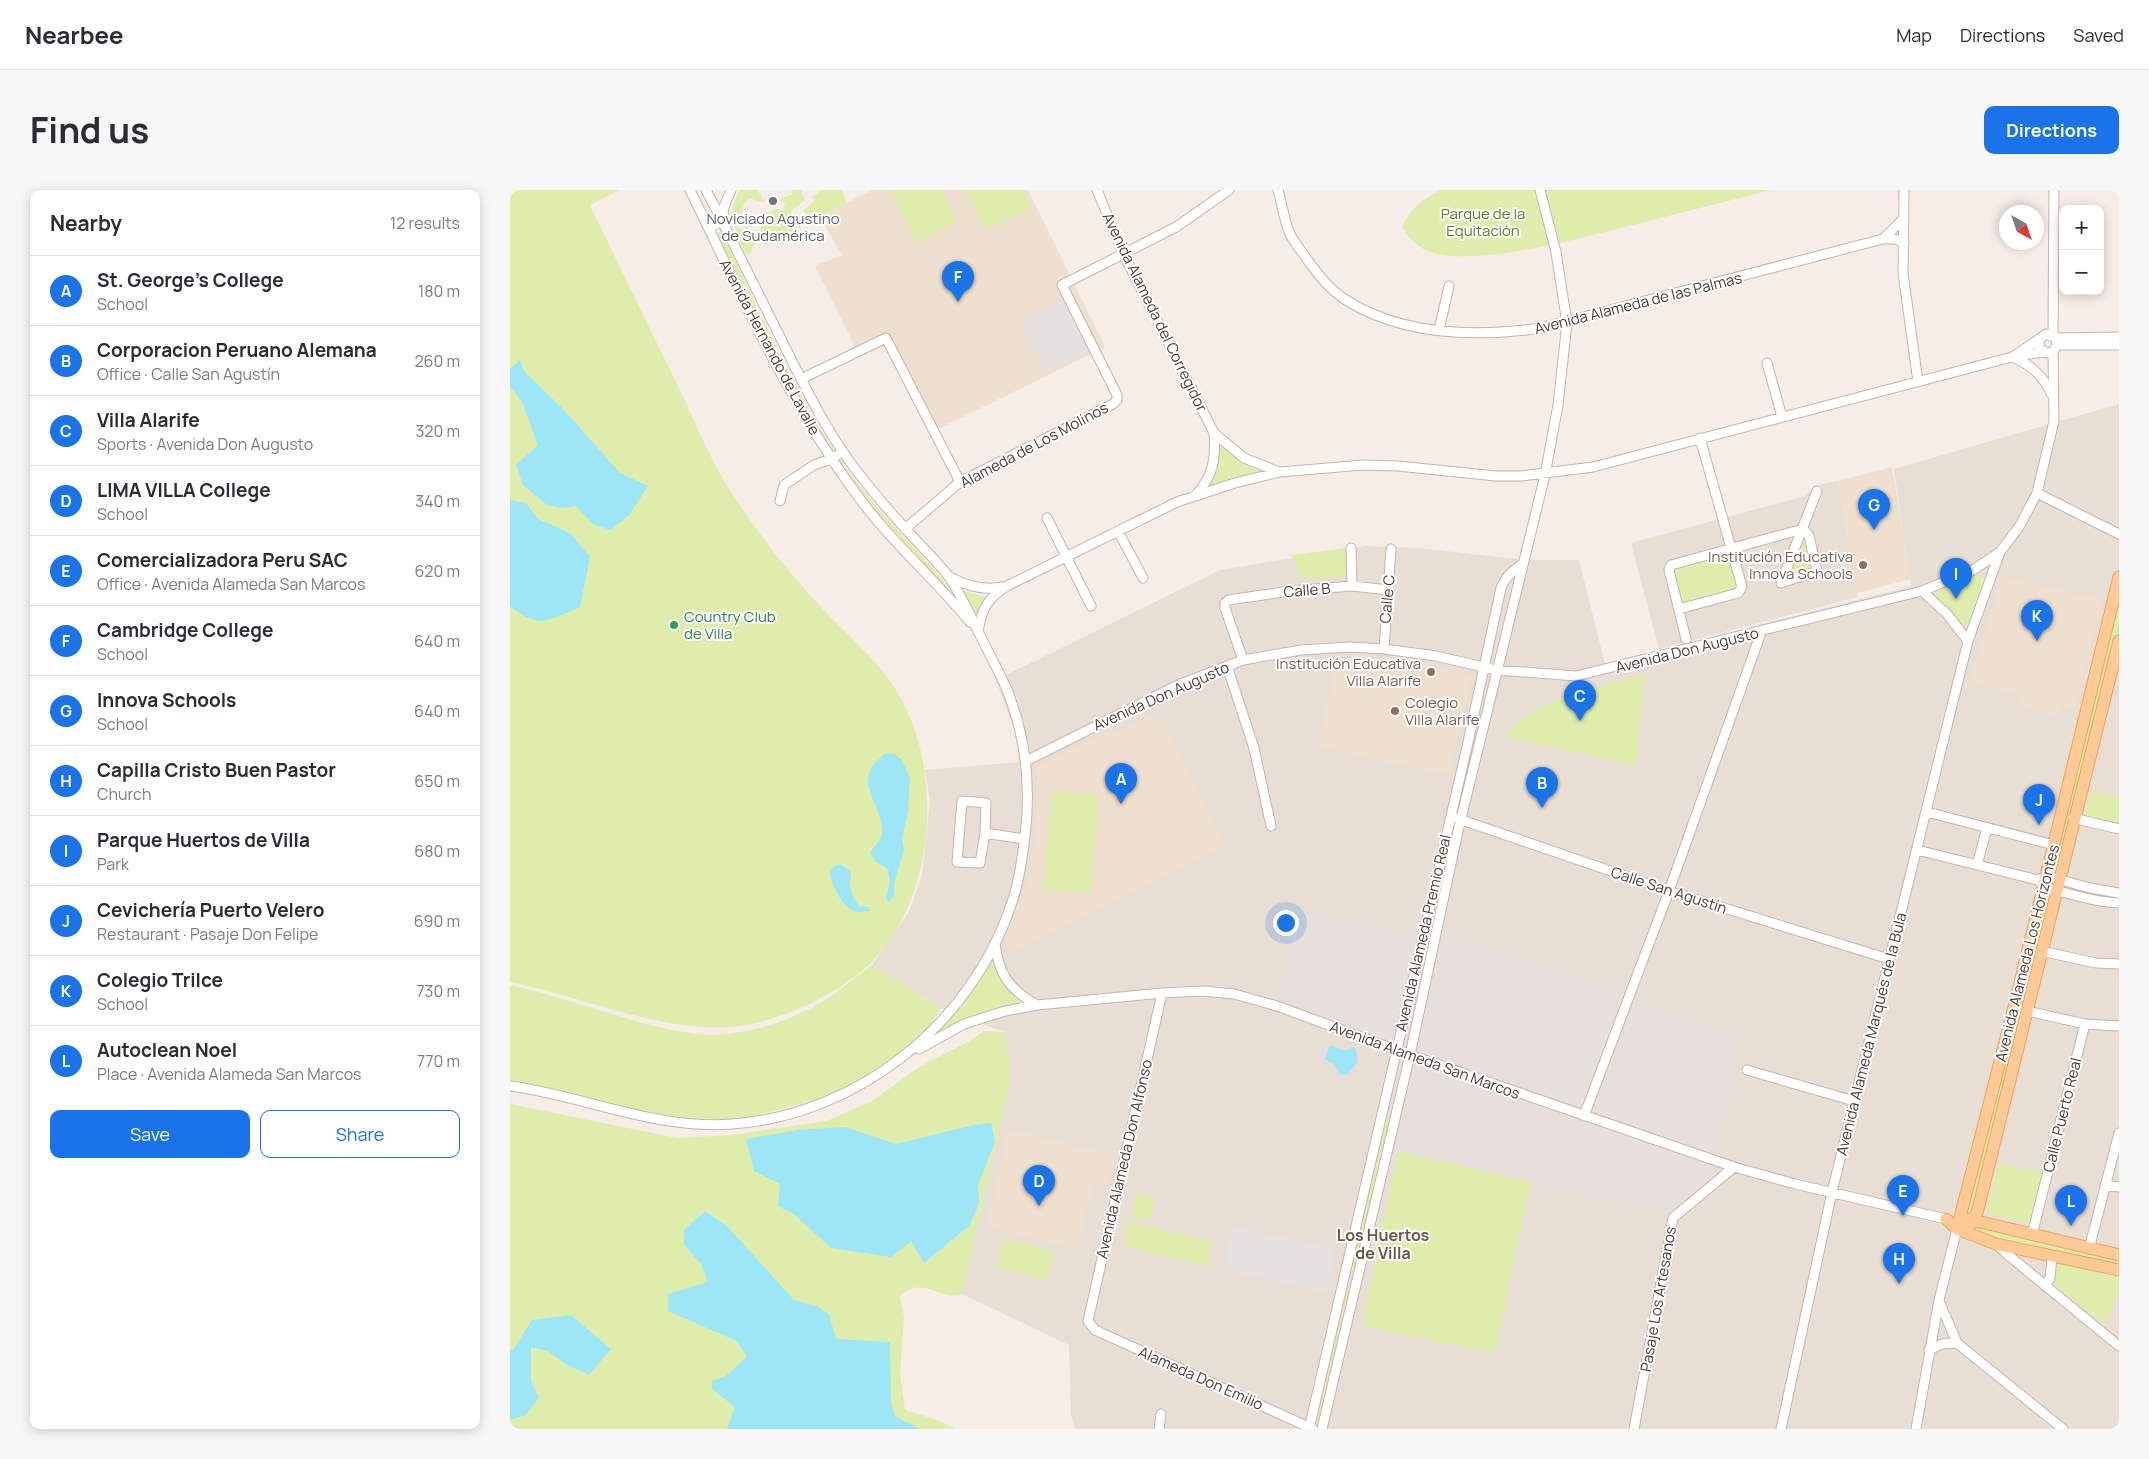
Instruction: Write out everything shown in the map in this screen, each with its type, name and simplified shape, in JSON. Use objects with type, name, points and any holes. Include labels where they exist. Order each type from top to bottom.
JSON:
[{"type":"main road","name":"Avenida Alameda Los Horizontes","points":[[1961,1226],[2043,881],[2054,845],[2119,577]]},
{"type":"main road","name":"Avenida Alameda Los Horizontes","points":[[1973,1220],[1977,1213],[2073,818],[2115,669],[2119,640]]},
{"type":"main road","name":"Avenida Alameda San Marcos","points":[[1946,1219],[1996,1244],[2119,1270]]},
{"type":"main road","name":"Avenida Alameda San Marcos","points":[[1961,1226],[1973,1220],[2032,1236],[2119,1255]]},
{"type":"street","name":"Avenida Hernando de Lavalle","points":[[690,190],[795,401],[831,459],[864,504],[956,604],[978,632]]},
{"type":"street","name":"Avenida Hernando de Lavalle","points":[[510,1086],[559,1095],[654,1120],[692,1125],[733,1124],[770,1118],[831,1100],[865,1083],[904,1058],[947,1014],[968,988],[995,942],[1011,905],[1021,865],[1027,806],[1026,761],[1017,719],[1007,689],[965,605],[947,575],[870,488],[833,437],[801,379],[706,190]]},
{"type":"street","points":[[709,228],[722,222],[724,207],[731,190]]},
{"type":"street","name":"Avenida Alameda del Corregidor","points":[[1097,190],[1124,255],[1214,434],[1216,452],[1213,469],[1197,494]]},
{"type":"street","points":[[1124,255],[1176,227],[1230,190]]},
{"type":"street","name":"Avenida Alameda de las Palmas","points":[[1278,190],[1290,234],[1295,243],[1320,278],[1345,300],[1405,325],[1439,330],[1514,332],[1567,323],[1883,239],[1895,239],[1904,244]]},
{"type":"street","name":"Avenida Alameda Premio Real","points":[[1322,1429],[1410,1056],[1461,820],[1544,474],[1558,405],[1567,323],[1556,252],[1540,190]]},
{"type":"street","points":[[1904,190],[1903,273],[1918,382]]},
{"type":"street","name":"Avenida Alameda Marqués de la Bula","points":[[2041,337],[2053,304],[2055,291],[2054,190]]},
{"type":"street","points":[[1883,239],[1904,218]]},
{"type":"street","name":"Alameda de Los Molinos","points":[[905,528],[960,482],[1113,404],[1117,400],[1118,395],[1092,347],[1066,283],[1124,255]]},
{"type":"street","points":[[1439,330],[1449,286]]},
{"type":"street","name":"Avenida Alameda Marqués de la Bula","points":[[1781,1429],[1832,1192],[1968,641],[2000,552],[2018,527],[2037,493],[2051,437],[2054,421],[2055,343],[2053,304]]},
{"type":"street","points":[[2012,357],[2041,337]]},
{"type":"street","points":[[2041,337],[2055,343],[2119,345]]},
{"type":"street","points":[[2041,337],[2038,345],[2043,352]]},
{"type":"street","points":[[978,632],[987,603],[996,593],[1007,586],[1197,494],[1280,472],[1363,465],[1398,466],[1496,476],[1544,474],[1592,467],[2012,357],[2043,352],[2055,343],[2119,337]]},
{"type":"street","points":[[801,379],[886,338],[960,482]]},
{"type":"street","points":[[2012,357],[2025,362],[2034,369],[2042,378],[2054,400]]},
{"type":"street","points":[[1767,362],[1782,417]]},
{"type":"street","name":"Avenida Alameda del Corregidor","points":[[1214,434],[1244,458],[1280,472]]},
{"type":"street","points":[[1679,609],[1741,590],[1700,438]]},
{"type":"street","points":[[780,501],[784,485],[814,465],[831,459],[843,451]]},
{"type":"street","points":[[1803,529],[1809,536],[1817,572],[1781,583],[1817,492]]},
{"type":"street","points":[[2037,493],[2119,534]]},
{"type":"street","points":[[1047,518],[1090,606]]},
{"type":"street","points":[[1686,638],[1669,570],[1671,565],[1803,529]]},
{"type":"street","points":[[1118,531],[1143,578]]},
{"type":"street","points":[[1350,548],[1352,586]]},
{"type":"street","name":"Calle C","points":[[1384,649],[1391,549]]},
{"type":"street","name":"Avenida Don Augusto","points":[[1026,761],[1178,685],[1244,660],[1301,650],[1350,647],[1384,649],[1436,656],[1496,670],[1576,676],[1599,672],[1922,591],[1973,570],[2000,552]]},
{"type":"street","name":"Avenida Alameda Premio Real","points":[[1311,1428],[1503,581],[1523,563]]},
{"type":"street","points":[[947,575],[963,584],[977,588],[993,589],[1007,586]]},
{"type":"street","name":"Calle B","points":[[1244,660],[1225,608],[1229,600],[1290,591],[1352,586],[1389,590]]},
{"type":"street","points":[[1922,591],[1947,614],[1968,641]]},
{"type":"street","points":[[1584,1116],[1669,891],[1762,630]]},
{"type":"street","points":[[1227,666],[1254,748],[1271,826]]},
{"type":"street","points":[[1464,756],[1476,758]]},
{"type":"street","points":[[962,801],[986,803],[985,833],[980,863],[957,862],[962,801]]},
{"type":"street","points":[[1927,812],[2054,845]]},
{"type":"street","name":"Calle San Agustín","points":[[1450,816],[1669,891],[1889,958]]},
{"type":"street","points":[[2073,818],[2119,829]]},
{"type":"street","points":[[1977,865],[1987,828]]},
{"type":"street","points":[[985,833],[1024,839]]},
{"type":"street","points":[[1917,850],[2057,885],[2088,899],[2119,903]]},
{"type":"street","points":[[2057,885],[2119,893]]},
{"type":"street","points":[[1423,934],[1436,936]]},
{"type":"street","points":[[995,942],[998,962],[1008,982],[1016,992],[1037,1005]]},
{"type":"street","points":[[2041,951],[2096,963],[2119,964]]},
{"type":"street","points":[[1415,972],[1428,974]]},
{"type":"street","name":"Avenida Alameda San Marcos","points":[[904,1058],[964,1024],[1005,1011],[1037,1005],[1162,993],[1203,991],[1234,994],[1255,999],[1410,1056],[1734,1167],[1946,1219]]},
{"type":"street","name":"Avenida Alameda Don Alfonso","points":[[1090,1324],[1088,1315],[1162,993]]},
{"type":"street","points":[[2026,1011],[2085,1024],[2119,1026]]},
{"type":"street","name":"Calle Puerto Real","points":[[2032,1236],[2085,1024]]},
{"type":"street","points":[[1747,1070],[1854,1100]]},
{"type":"street","points":[[2089,1249],[2119,1133]]},
{"type":"street","name":"Pasaje Los Artesanos","points":[[1634,1429],[1673,1218],[1734,1167]]},
{"type":"street","points":[[2106,1185],[2119,1187]]},
{"type":"street","points":[[1916,1429],[1939,1300],[1954,1242],[1961,1226]]},
{"type":"street","points":[[1996,1244],[2045,1286],[2115,1337],[2119,1346]]},
{"type":"street","points":[[2045,1286],[2050,1278],[2052,1257]]},
{"type":"street","points":[[1939,1300],[1957,1343],[2063,1429]]},
{"type":"street","name":"Alameda Don Emilio","points":[[1090,1324],[1095,1330],[1311,1428]]},
{"type":"street","points":[[1929,1350],[1942,1344],[1957,1343]]},
{"type":"street","points":[[1159,1429],[1161,1414]]},
{"type":"shaded area","points":[[872,190],[1028,190],[1105,347],[934,431],[886,338],[858,353],[815,266],[842,255],[820,217]]},
{"type":"shaded area","points":[[1072,296],[1095,348],[1046,373],[1021,321]]},
{"type":"shaded area","points":[[2119,404],[2119,1429],[1075,1429],[1071,1415],[1069,1345],[962,1294],[1010,1062],[1004,1032],[941,1008],[872,965],[910,910],[922,875],[930,802],[925,770],[1018,762],[1018,741],[996,680],[1220,570],[1366,546],[1418,548],[1527,560],[1579,560],[1605,664],[1911,586],[1894,469]]},
{"type":"shaded area","points":[[1892,467],[1911,579],[1857,593],[1838,481]]},
{"type":"shaded area","points":[[1838,481],[1858,597],[1659,649],[1631,543],[1805,496],[1816,485]]},
{"type":"shaded area","points":[[2002,576],[2102,600],[2075,708],[2061,705],[2058,716],[2020,707],[2023,695],[1970,682]]},
{"type":"shaded area","name":"Colegio Villa Alarife","points":[[1361,657],[1472,675],[1448,775],[1318,747],[1337,658]]},
{"type":"shaded area","points":[[1150,716],[1168,729],[1225,846],[1009,954],[1004,946],[1027,883],[1037,835],[1037,766],[1112,729],[1116,734]]},
{"type":"shaded area","points":[[1302,911],[1437,944],[1443,938],[1491,950],[1623,996],[1741,1042],[1716,1154],[1722,1171],[1670,1214],[1398,1151],[1399,1128],[1419,1048],[1277,1001]]},
{"type":"shaded area","points":[[1008,1129],[1114,1155],[1109,1184],[1093,1182],[1078,1249],[987,1227]]},
{"type":"shaded area","points":[[1233,1227],[1335,1249],[1325,1292],[1224,1270]]},
{"type":"green space","name":"Country Club de Villa","points":[[510,190],[619,190],[590,205],[719,472],[745,513],[787,568],[886,676],[903,702],[916,733],[924,767],[927,802],[926,837],[920,872],[909,905],[893,936],[864,969],[827,995],[774,1018],[748,1025],[731,1027],[675,1024],[620,1012],[538,988],[510,982]]},
{"type":"green space","points":[[740,190],[758,190],[764,201],[761,202],[749,198],[745,201],[737,227],[745,230],[748,222],[750,223],[747,231],[757,235],[751,252],[747,255],[736,231],[733,215]]},
{"type":"green space","points":[[791,190],[802,190],[801,192],[805,200],[791,211],[794,219],[798,217],[802,223],[810,217],[803,211],[814,202],[812,197],[822,190],[841,190],[847,203],[766,245],[762,236],[758,236],[766,212],[768,213],[774,209],[783,210],[785,203],[779,200],[793,194]]},
{"type":"green space","points":[[941,190],[957,222],[917,243],[891,191]]},
{"type":"green space","points":[[966,190],[1022,190],[1031,208],[985,230]]},
{"type":"green space","name":"Parque de la Equitación","points":[[1441,190],[1771,190],[1550,245],[1500,254],[1453,256],[1433,253],[1423,249],[1408,236],[1402,227],[1418,205]]},
{"type":"green space","points":[[721,231],[782,359],[816,422],[855,480],[943,580],[951,595],[857,490],[801,406],[715,234]]},
{"type":"green space","points":[[1219,448],[1224,448],[1243,464],[1265,473],[1208,488],[1214,475]]},
{"type":"green space","points":[[1803,541],[1806,543],[1812,569],[1791,576]]},
{"type":"green space","points":[[1346,548],[1346,577],[1301,579],[1292,555]]},
{"type":"green space","points":[[1725,555],[1729,558],[1736,587],[1734,591],[1682,603],[1673,570]]},
{"type":"green space","points":[[1982,574],[1985,579],[1970,622],[1967,625],[1962,625],[1934,597],[1941,589]]},
{"type":"green space","points":[[961,590],[985,597],[975,621]]},
{"type":"green space","points":[[2119,591],[2119,624],[2057,873],[2050,872]]},
{"type":"green space","points":[[1645,674],[1636,765],[1504,737],[1529,714],[1558,699],[1580,691],[1582,693],[1587,692],[1589,689]]},
{"type":"green space","points":[[1052,791],[1099,795],[1090,893],[1043,889]]},
{"type":"green space","points":[[2090,791],[2119,797],[2119,824],[2085,816]]},
{"type":"green space","points":[[2042,902],[2049,904],[1975,1207],[1968,1205]]},
{"type":"green space","points":[[992,959],[1001,980],[1024,1003],[934,1036],[970,994]]},
{"type":"green space","points":[[872,965],[941,1008],[931,1025],[908,1046],[875,1071],[826,1097],[737,1121],[662,1116],[569,1092],[510,1080],[510,985],[650,1025],[712,1035],[743,1032],[759,1028],[803,1012],[832,996]]},
{"type":"green space","points":[[984,1031],[1004,1032],[1010,1062],[1010,1083],[962,1294],[946,1295],[924,1288],[916,1288],[908,1290],[900,1296],[904,1317],[900,1374],[905,1410],[940,1421],[955,1429],[510,1429],[510,1104],[677,1138],[732,1135],[827,1121],[872,1101],[921,1066],[968,1042]]},
{"type":"green space","points":[[1384,1117],[1390,1119],[1356,1271],[1350,1270]]},
{"type":"green space","points":[[1398,1151],[1531,1182],[1495,1353],[1362,1326]]},
{"type":"green space","points":[[1999,1163],[2043,1173],[2030,1224],[1986,1213]]},
{"type":"green space","points":[[1137,1193],[1155,1198],[1149,1221],[1131,1217]]},
{"type":"green space","points":[[1129,1222],[1212,1241],[1206,1266],[1123,1246]]},
{"type":"green space","points":[[1980,1227],[2119,1256],[2119,1264],[2001,1239],[1982,1233]]},
{"type":"green space","points":[[1003,1239],[1054,1251],[1047,1280],[996,1268]]},
{"type":"green space","points":[[2058,1262],[2119,1276],[2119,1290],[2105,1325],[2054,1284]]},
{"type":"green space","points":[[1344,1291],[1350,1292],[1321,1422],[1314,1421]]},
{"type":"water","points":[[520,360],[524,371],[565,411],[620,473],[648,486],[629,515],[611,530],[594,525],[576,506],[562,508],[547,505],[523,485],[516,465],[538,445],[522,402],[510,386],[510,369]]},
{"type":"water","points":[[510,500],[526,503],[538,519],[570,533],[590,557],[580,607],[552,619],[537,620],[529,618],[510,606]]},
{"type":"water","points":[[885,754],[894,754],[901,759],[910,777],[908,812],[902,838],[904,850],[894,883],[894,895],[889,902],[886,899],[890,881],[887,869],[875,861],[870,853],[881,837],[882,829],[881,820],[868,783],[873,765]]},
{"type":"water","points":[[841,864],[851,872],[851,890],[856,902],[859,906],[868,907],[870,911],[857,912],[852,910],[839,896],[830,872],[834,866]]},
{"type":"water","points":[[1330,1045],[1346,1051],[1353,1047],[1356,1049],[1358,1062],[1347,1075],[1341,1075],[1334,1064],[1324,1059]]},
{"type":"water","points":[[991,1123],[995,1142],[978,1185],[979,1204],[969,1226],[924,1263],[911,1241],[891,1257],[831,1248],[795,1215],[778,1206],[780,1184],[754,1171],[746,1139],[798,1130],[845,1127],[896,1144],[974,1125]]},
{"type":"water","points":[[705,1211],[727,1226],[794,1300],[818,1307],[829,1314],[836,1339],[890,1342],[891,1403],[895,1416],[920,1429],[727,1429],[735,1407],[712,1389],[712,1381],[726,1376],[747,1357],[737,1341],[668,1311],[668,1294],[708,1282],[701,1264],[684,1245],[684,1230]]},
{"type":"water","points":[[571,1315],[611,1349],[589,1375],[565,1364],[548,1351],[531,1347],[531,1381],[539,1398],[525,1415],[510,1420],[510,1351],[513,1350],[532,1320]]},
{"type":"place","name":"Noviciado Agustino de Sudamérica","points":[[773,201]]},
{"type":"place","name":"Cambridge College","points":[[958,302]]},
{"type":"place","name":"Innova Schools","points":[[1874,530]]},
{"type":"place","name":"Institución Educativa Innova Schools","points":[[1863,565]]},
{"type":"place","name":"Parque Huertos de Villa","points":[[1956,599]]},
{"type":"place","name":"Country Club de Villa","points":[[674,625]]},
{"type":"place","name":"Colegio Trilce","points":[[2037,641]]},
{"type":"place","name":"Institución Educativa Villa Alarife","points":[[1431,672]]},
{"type":"place","name":"Colegio Villa Alarife","points":[[1395,711]]},
{"type":"place","name":"Villa Alarife","points":[[1580,721]]},
{"type":"place","name":"St. George's College","points":[[1121,804]]},
{"type":"place","name":"Corporacion Peruano Alemana","points":[[1542,808]]},
{"type":"place","name":"Cevichería Puerto Velero","points":[[2039,825]]},
{"type":"place","name":"LIMA VILLA College","points":[[1039,1206]]},
{"type":"place","name":"Comercializadora Peru SAC","points":[[1903,1216]]},
{"type":"place","name":"Autoclean Noel","points":[[2071,1226]]},
{"type":"place","name":"Capilla Cristo Buen Pastor","points":[[1899,1284]]},
{"type":"district","name":"Los Huertos de Villa","points":[[1383,1244]]}]
